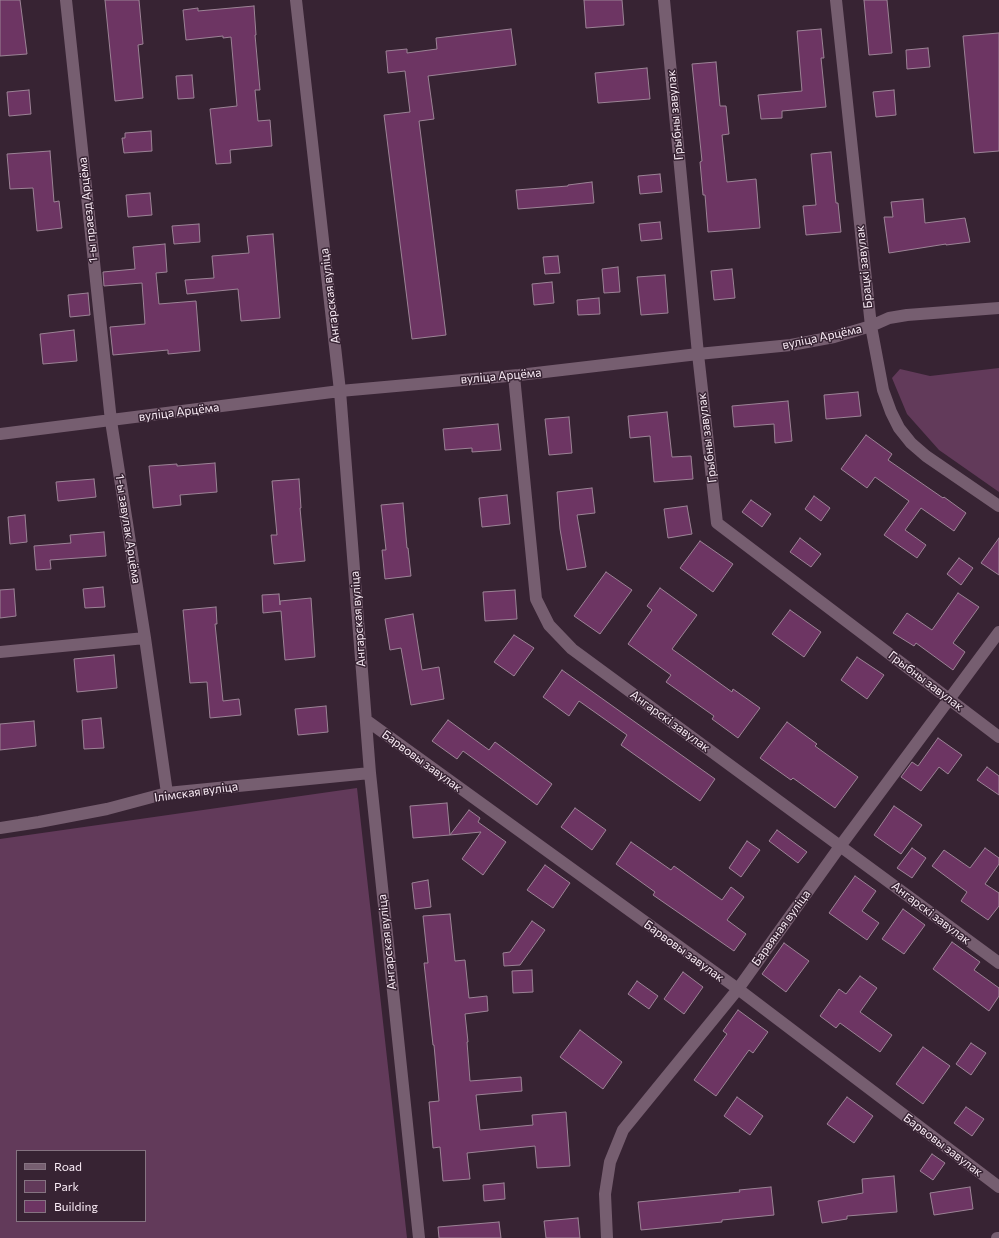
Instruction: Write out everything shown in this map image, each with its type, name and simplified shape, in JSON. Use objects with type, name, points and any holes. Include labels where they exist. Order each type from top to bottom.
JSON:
[{"type":"street","name":"1-ы праезд Арцёма","points":[[66,0],[111,421]]},
{"type":"street","name":"Ангарская вуліца","points":[[296,0],[340,391],[370,774],[419,1238]]},
{"type":"street","name":"Грыбны завулак","points":[[664,0],[698,354],[717,523],[999,737]]},
{"type":"street","name":"Брацкі завулак","points":[[836,0],[870,326],[882,390],[899,428],[911,443],[926,456],[999,506]]},
{"type":"street","name":"вуліца Арцёма","points":[[0,434],[340,391],[514,376],[698,354],[791,345],[834,337],[870,326],[889,318],[907,314],[999,308]]},
{"type":"street","name":"Ангарскі завулак","points":[[514,376],[536,600],[549,626],[572,649],[999,963]]},
{"type":"street","name":"1-ы завулак Арцёма","points":[[111,421],[145,638],[167,793]]},
{"type":"street","name":"Барвяная вуліца","points":[[607,1238],[605,1194],[610,1162],[623,1130],[738,989],[841,846],[999,632]]},
{"type":"street","points":[[0,652],[145,638]]},
{"type":"street","name":"Барвовы завулак","points":[[366,720],[738,989],[999,1187]]},
{"type":"street","name":"Ілімская вуліца","points":[[0,828],[107,809],[167,793],[370,774]]},
{"type":"green space","points":[[999,368],[999,492],[939,450],[907,414],[892,378],[900,369],[930,376]]},
{"type":"green space","points":[[357,788],[407,1238],[0,1238],[0,839]]},
{"type":"building","points":[[0,0],[20,0],[27,54],[0,56]]},
{"type":"building","points":[[105,0],[139,0],[143,44],[138,45],[143,98],[115,101]]},
{"type":"building","points":[[584,0],[622,0],[624,25],[586,28]]},
{"type":"building","points":[[864,0],[887,0],[892,53],[869,55]]},
{"type":"building","points":[[254,6],[260,90],[255,90],[258,121],[270,120],[272,146],[230,150],[231,163],[216,164],[210,109],[237,106],[231,37],[223,38],[223,36],[186,40],[183,10],[198,8],[198,11]]},
{"type":"building","points":[[511,29],[516,65],[428,76],[434,119],[419,121],[446,335],[412,339],[384,115],[410,112],[405,71],[388,73],[386,51],[407,49],[407,53],[437,49],[436,38]]},
{"type":"building","points":[[821,29],[824,58],[821,58],[826,107],[782,111],[782,118],[761,119],[758,95],[802,91],[797,31]]},
{"type":"building","points":[[999,33],[999,151],[974,153],[963,36]]},
{"type":"building","points":[[928,48],[930,67],[907,69],[906,50]]},
{"type":"building","points":[[716,62],[720,106],[726,106],[729,134],[722,135],[727,182],[756,179],[760,228],[708,232],[705,195],[703,195],[700,162],[702,161],[692,64]]},
{"type":"building","points":[[647,68],[650,99],[598,103],[595,73]]},
{"type":"building","points":[[192,75],[194,98],[178,99],[176,76]]},
{"type":"building","points":[[29,90],[31,114],[9,116],[7,92]]},
{"type":"building","points":[[894,90],[896,115],[876,117],[873,92]]},
{"type":"building","points":[[151,131],[152,151],[124,153],[122,138],[125,138],[125,133]]},
{"type":"building","points":[[50,151],[54,202],[59,201],[62,228],[37,231],[33,188],[10,189],[7,154]]},
{"type":"building","points":[[831,152],[836,203],[838,203],[841,232],[806,235],[803,206],[816,205],[811,154]]},
{"type":"building","points":[[660,174],[662,192],[640,194],[638,176]]},
{"type":"building","points":[[592,182],[594,203],[518,209],[516,190],[568,186]]},
{"type":"building","points":[[150,193],[152,215],[128,217],[126,195]]},
{"type":"building","points":[[923,199],[925,223],[965,218],[970,242],[946,244],[889,253],[884,217],[893,217],[891,202]]},
{"type":"building","points":[[660,222],[662,239],[641,241],[639,224]]},
{"type":"building","points":[[199,224],[200,242],[174,244],[172,226]]},
{"type":"building","points":[[273,234],[280,318],[241,321],[238,289],[187,294],[185,280],[214,278],[212,256],[249,253],[247,236]]},
{"type":"building","points":[[165,244],[167,272],[156,273],[159,304],[196,301],[200,351],[168,354],[168,350],[113,355],[110,327],[145,324],[142,283],[104,286],[103,272],[135,269],[133,247]]},
{"type":"building","points":[[558,256],[560,273],[545,274],[543,257]]},
{"type":"building","points":[[618,267],[620,292],[604,293],[602,269]]},
{"type":"building","points":[[732,269],[735,298],[714,300],[711,271]]},
{"type":"building","points":[[665,275],[668,313],[641,315],[637,277]]},
{"type":"building","points":[[552,282],[554,303],[534,305],[532,284]]},
{"type":"building","points":[[88,293],[90,315],[70,317],[68,295]]},
{"type":"building","points":[[599,298],[600,314],[578,315],[577,300]]},
{"type":"building","points":[[74,330],[77,361],[43,364],[40,334]]},
{"type":"building","points":[[858,392],[861,416],[826,419],[824,395]]},
{"type":"building","points":[[788,401],[792,441],[775,443],[774,424],[734,427],[732,406]]},
{"type":"building","points":[[667,412],[672,457],[691,456],[693,479],[654,482],[650,436],[630,438],[628,416]]},
{"type":"building","points":[[569,417],[572,453],[549,455],[545,419]]},
{"type":"building","points":[[498,424],[501,450],[472,452],[472,448],[445,450],[443,429]]},
{"type":"building","points":[[866,435],[892,454],[888,460],[966,513],[954,531],[921,508],[905,530],[926,545],[917,558],[884,535],[909,501],[875,477],[867,488],[841,469]]},
{"type":"building","points":[[215,463],[217,492],[180,495],[181,505],[153,508],[149,466],[177,464],[177,466]]},
{"type":"building","points":[[94,479],[96,497],[58,501],[56,482]]},
{"type":"building","points":[[299,479],[305,561],[274,564],[271,535],[277,535],[272,481]]},
{"type":"building","points":[[592,488],[595,513],[577,515],[586,567],[567,570],[560,529],[557,492]]},
{"type":"building","points":[[507,495],[510,524],[482,527],[479,498]]},
{"type":"building","points":[[814,496],[830,508],[821,521],[805,509]]},
{"type":"building","points":[[751,500],[771,514],[762,527],[742,512]]},
{"type":"building","points":[[403,503],[411,576],[385,579],[382,550],[386,550],[381,505]]},
{"type":"building","points":[[687,506],[692,534],[668,538],[664,509]]},
{"type":"building","points":[[25,515],[27,542],[10,544],[8,517]]},
{"type":"building","points":[[104,532],[106,556],[50,560],[51,569],[36,570],[34,546],[71,543],[70,535]]},
{"type":"building","points":[[800,538],[821,554],[811,567],[790,552]]},
{"type":"building","points":[[999,538],[999,575],[981,563]]},
{"type":"building","points":[[700,541],[733,564],[713,592],[680,568]]},
{"type":"building","points":[[959,558],[973,568],[961,585],[947,574]]},
{"type":"building","points":[[606,572],[632,590],[600,634],[574,616]]},
{"type":"building","points":[[103,587],[105,607],[85,608],[83,589]]},
{"type":"building","points":[[660,588],[697,615],[672,649],[732,692],[733,689],[760,708],[738,738],[712,719],[714,716],[666,682],[671,675],[628,644],[652,610],[647,606]]},
{"type":"building","points":[[14,589],[16,616],[0,618],[0,590]]},
{"type":"building","points":[[515,590],[517,619],[485,621],[483,592]]},
{"type":"building","points":[[958,593],[979,607],[953,643],[965,652],[953,670],[916,643],[914,646],[893,633],[907,613],[932,630]]},
{"type":"building","points":[[279,594],[280,605],[280,601],[311,598],[315,657],[285,660],[281,611],[263,613],[262,595]]},
{"type":"building","points":[[216,607],[217,624],[215,624],[223,701],[239,699],[241,715],[210,718],[207,682],[190,683],[183,610]]},
{"type":"building","points":[[790,610],[821,632],[804,657],[772,634]]},
{"type":"building","points":[[413,614],[422,670],[439,667],[444,699],[411,705],[401,648],[390,650],[385,619]]},
{"type":"building","points":[[514,635],[534,648],[514,676],[494,662]]},
{"type":"building","points":[[114,655],[117,688],[77,692],[74,659]]},
{"type":"building","points":[[857,657],[884,675],[867,699],[841,680]]},
{"type":"building","points":[[562,670],[715,779],[700,801],[621,745],[627,735],[579,701],[569,716],[543,697]]},
{"type":"building","points":[[326,706],[328,732],[298,735],[295,709]]},
{"type":"building","points":[[101,718],[104,748],[84,749],[82,720]]},
{"type":"building","points":[[448,720],[489,750],[495,742],[552,784],[537,805],[463,751],[457,759],[432,741]]},
{"type":"building","points":[[34,721],[36,746],[0,750],[0,724]]},
{"type":"building","points":[[787,722],[817,744],[815,746],[858,777],[835,808],[793,778],[791,780],[760,758]]},
{"type":"building","points":[[938,738],[962,755],[948,774],[939,767],[921,791],[901,777],[912,762],[918,766]]},
{"type":"building","points":[[987,767],[999,776],[999,795],[977,780]]},
{"type":"building","points":[[447,803],[450,835],[413,838],[410,806]]},
{"type":"building","points":[[894,806],[922,825],[901,854],[874,835]]},
{"type":"building","points":[[575,808],[606,830],[592,850],[561,827]]},
{"type":"building","points":[[469,810],[480,818],[478,822],[506,842],[483,875],[462,859],[481,832],[450,835]]},
{"type":"building","points":[[777,830],[807,852],[798,863],[769,841]]},
{"type":"building","points":[[747,841],[760,850],[741,877],[729,868]]},
{"type":"building","points":[[631,842],[671,870],[674,866],[722,900],[731,887],[744,897],[727,920],[746,934],[734,951],[653,895],[655,892],[616,864]]},
{"type":"building","points":[[912,848],[926,858],[912,878],[897,868]]},
{"type":"building","points":[[985,848],[999,858],[999,864],[985,884],[999,893],[999,906],[988,920],[961,901],[967,892],[932,866],[944,850],[970,868]]},
{"type":"building","points":[[545,865],[570,883],[553,908],[527,890]]},
{"type":"building","points":[[855,876],[876,891],[862,911],[879,923],[867,940],[829,913]]},
{"type":"building","points":[[428,880],[431,907],[415,909],[412,883]]},
{"type":"building","points":[[903,909],[925,925],[904,954],[882,939]]},
{"type":"building","points":[[450,914],[455,961],[465,960],[469,998],[487,996],[488,1011],[465,1014],[470,1081],[521,1077],[522,1091],[476,1095],[480,1130],[533,1125],[532,1115],[566,1112],[570,1166],[537,1168],[535,1146],[467,1153],[470,1179],[443,1181],[440,1147],[433,1148],[429,1102],[439,1101],[424,963],[428,963],[423,916]]},
{"type":"building","points":[[532,921],[545,930],[520,965],[504,966],[503,953],[510,952]]},
{"type":"building","points":[[952,942],[980,962],[974,970],[999,988],[999,996],[989,1011],[933,969]]},
{"type":"building","points":[[784,943],[809,961],[786,992],[762,974]]},
{"type":"building","points":[[532,970],[533,992],[513,993],[512,971]]},
{"type":"building","points":[[683,972],[703,987],[684,1014],[664,999]]},
{"type":"building","points":[[860,976],[877,988],[860,1012],[892,1035],[880,1052],[840,1023],[836,1028],[820,1016],[839,989],[846,994]]},
{"type":"building","points":[[637,981],[658,996],[649,1009],[628,994]]},
{"type":"building","points":[[738,1010],[768,1032],[753,1053],[749,1050],[716,1096],[694,1080],[727,1034],[723,1031]]},
{"type":"building","points":[[580,1030],[622,1062],[603,1089],[560,1057]]},
{"type":"building","points":[[971,1043],[986,1053],[971,1075],[956,1064]]},
{"type":"building","points":[[923,1047],[950,1066],[923,1104],[896,1084]]},
{"type":"building","points":[[737,1097],[763,1116],[750,1135],[724,1116]]},
{"type":"building","points":[[847,1097],[873,1116],[854,1143],[827,1124]]},
{"type":"building","points":[[966,1107],[984,1119],[972,1136],[954,1123]]},
{"type":"building","points":[[932,1154],[945,1163],[933,1180],[920,1171]]},
{"type":"building","points":[[894,1176],[897,1212],[847,1216],[847,1219],[822,1223],[818,1201],[863,1193],[862,1179]]},
{"type":"building","points":[[504,1183],[505,1199],[484,1201],[483,1185]]},
{"type":"building","points":[[771,1187],[774,1215],[641,1230],[638,1202],[740,1192],[739,1190]]},
{"type":"building","points":[[970,1187],[973,1209],[934,1215],[930,1193]]},
{"type":"building","points":[[578,1218],[580,1238],[546,1238],[544,1221]]},
{"type":"building","points":[[499,1222],[501,1238],[439,1238],[438,1227]]}]
